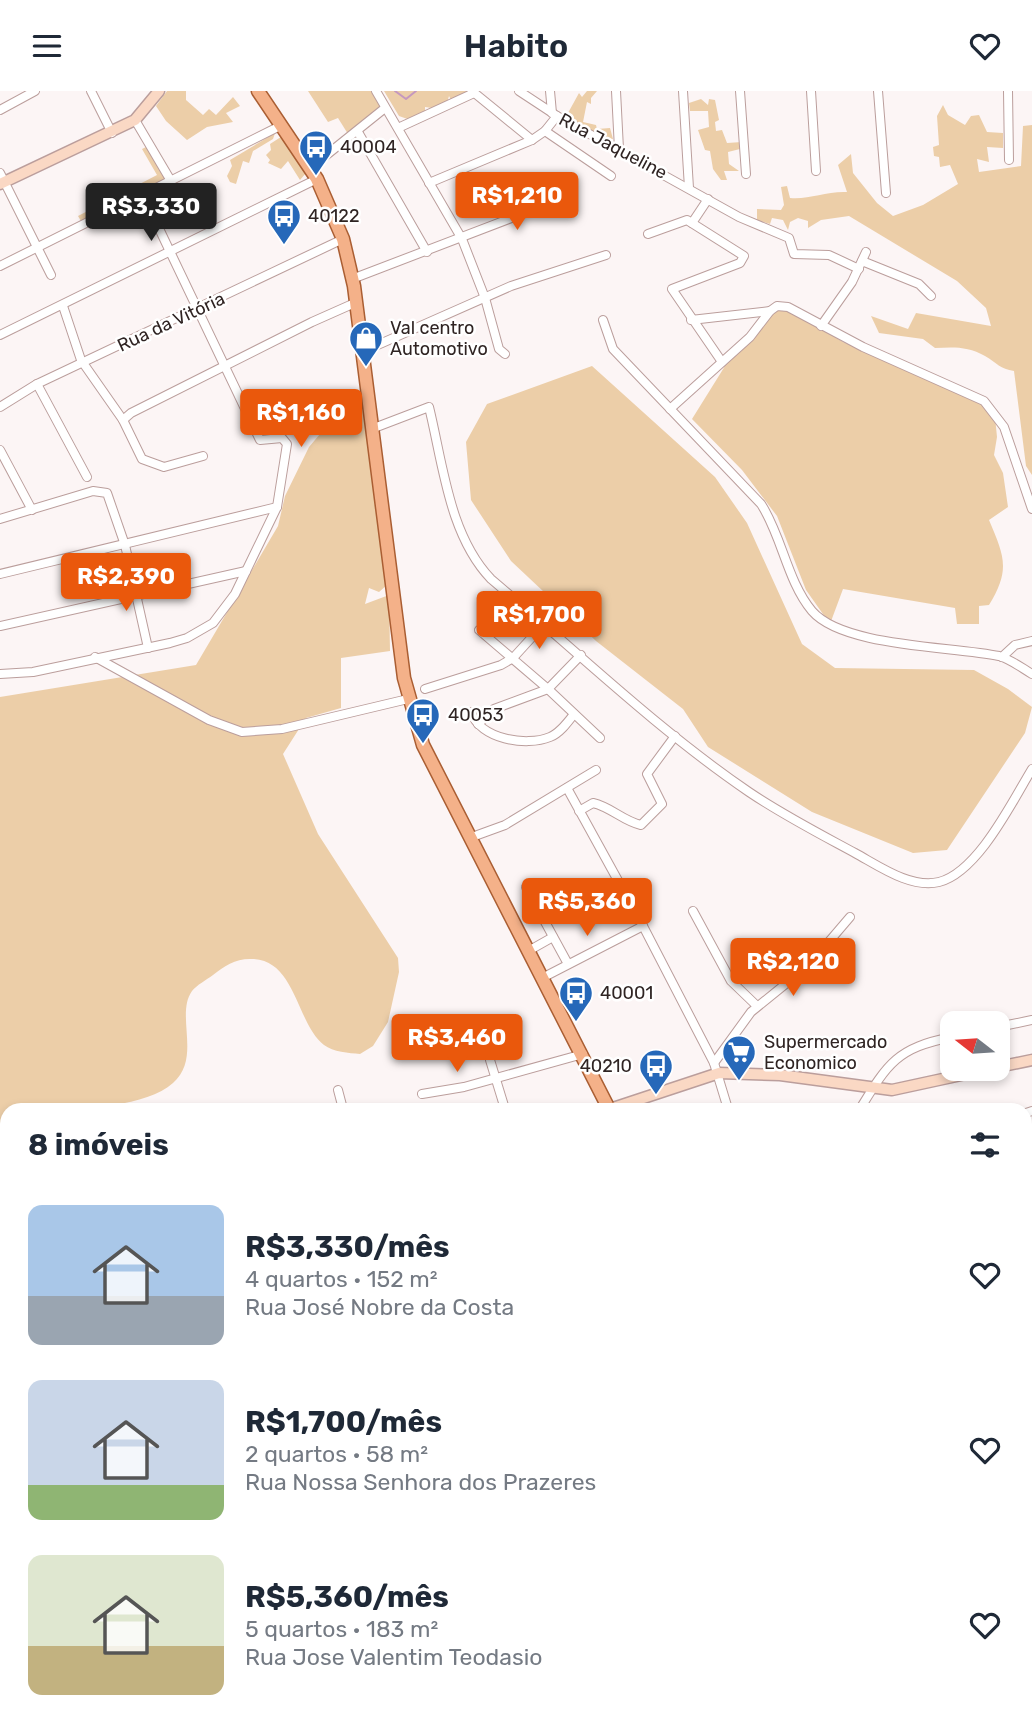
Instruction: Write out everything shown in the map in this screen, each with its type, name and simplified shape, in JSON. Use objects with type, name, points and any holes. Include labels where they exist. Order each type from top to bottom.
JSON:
[{"type":"main road","points":[[2,180],[112,133],[135,120],[159,91]]},
{"type":"main road","points":[[258,91],[313,174],[343,239],[357,302],[364,351],[408,699],[423,745],[607,1103]]},
{"type":"main road","points":[[1010,1064],[1032,1059]]},
{"type":"main road","points":[[626,1103],[717,1068],[872,1089],[902,1089],[940,1080]]},
{"type":"street","points":[[0,110],[35,91]]},
{"type":"street","points":[[91,91],[112,133]]},
{"type":"street","points":[[376,91],[462,239],[485,298],[499,349],[505,354]]},
{"type":"street","name":"Rua Jaqueline","points":[[519,91],[554,114],[756,227],[789,238],[794,254],[829,255],[860,265]]},
{"type":"street","points":[[429,183],[532,140],[545,131],[554,114],[550,91]]},
{"type":"street","points":[[616,91],[619,149]]},
{"type":"street","points":[[683,91],[689,188]]},
{"type":"street","points":[[740,91],[746,174]]},
{"type":"street","points":[[811,91],[816,171]]},
{"type":"street","points":[[878,91],[886,193]]},
{"type":"street","points":[[1008,91],[1009,160]]},
{"type":"street","points":[[398,128],[473,92],[532,140]]},
{"type":"street","points":[[0,335],[63,306],[313,174],[385,108]]},
{"type":"street","points":[[135,120],[171,181]]},
{"type":"street","points":[[0,265],[280,126]]},
{"type":"street","points":[[545,131],[611,176]]},
{"type":"street","points":[[358,132],[428,252]]},
{"type":"street","points":[[2,180],[51,275]]},
{"type":"street","points":[[0,674],[25,674],[95,657],[148,648],[187,638],[213,623],[225,611],[277,507],[287,444],[282,438],[260,440],[143,195]]},
{"type":"street","points":[[352,279],[561,199]]},
{"type":"street","points":[[692,223],[708,199]]},
{"type":"street","points":[[648,234],[680,221],[692,223],[742,253],[744,258],[737,265],[672,289],[722,362]]},
{"type":"street","name":"Rua da Vitória","points":[[0,407],[37,384],[343,239]]},
{"type":"street","points":[[821,326],[866,252]]},
{"type":"street","points":[[364,351],[511,286],[606,255]]},
{"type":"street","points":[[860,265],[919,284],[931,296]]},
{"type":"street","points":[[123,420],[131,413],[357,302]]},
{"type":"street","points":[[63,306],[83,363],[123,420],[136,452],[148,463],[172,466],[203,456]]},
{"type":"street","points":[[670,409],[750,337],[771,311],[777,306],[788,307],[821,326],[984,401],[1004,427],[1032,509]]},
{"type":"street","points":[[691,320],[771,311]]},
{"type":"street","points":[[603,320],[613,349],[761,504],[772,521],[803,597],[813,611],[826,622],[864,636],[1002,657],[1032,674]]},
{"type":"street","points":[[37,384],[87,477]]},
{"type":"street","points":[[374,428],[429,407],[450,494],[473,556],[491,579],[675,736],[777,809],[892,873],[930,884],[941,882],[965,867],[1002,817],[1032,769]]},
{"type":"street","points":[[0,450],[32,510]]},
{"type":"street","points":[[0,519],[93,491],[107,493],[125,545],[148,648]]},
{"type":"street","points":[[0,575],[277,507]]},
{"type":"street","points":[[0,626],[246,571]]},
{"type":"street","points":[[425,689],[480,673],[513,658],[544,624]]},
{"type":"street","points":[[479,630],[600,738]]},
{"type":"street","points":[[1002,657],[1015,645],[1032,641]]},
{"type":"street","points":[[478,724],[494,709],[548,689],[581,655]]},
{"type":"street","points":[[95,657],[209,720],[242,732],[282,729],[408,699]]},
{"type":"street","points":[[471,712],[478,724],[506,738],[534,740],[557,733],[574,713]]},
{"type":"street","points":[[579,811],[593,803],[603,805],[627,822],[641,825],[662,804],[647,773],[675,736]]},
{"type":"street","points":[[472,837],[505,825],[596,770]]},
{"type":"street","points":[[567,788],[717,1068],[726,1103]]},
{"type":"street","points":[[526,887],[568,964]]},
{"type":"street","points":[[693,911],[732,981],[757,1006]]},
{"type":"street","points":[[717,1068],[757,1006],[788,984],[824,950],[850,917]]},
{"type":"street","points":[[544,977],[643,926]]},
{"type":"street","points":[[530,950],[554,937]]},
{"type":"street","points":[[1010,1025],[1032,1020]]},
{"type":"street","points":[[864,1103],[883,1073],[903,1053],[918,1044],[940,1039]]},
{"type":"street","points":[[422,1094],[583,1054]]},
{"type":"street","points":[[491,1060],[504,1103]]},
{"type":"street","points":[[338,1090],[341,1103]]},
{"type":"street","points":[[0,1289],[0,1328]]},
{"type":"shaded area","points":[[167,91],[186,91],[186,100],[203,115],[209,109],[216,115],[233,97],[240,106],[226,113],[233,122],[207,127],[187,140],[166,121],[156,106]]},
{"type":"shaded area","points":[[308,91],[373,91],[381,109],[348,134],[338,118],[328,122]]},
{"type":"shaded area","points":[[384,91],[469,91],[452,102],[449,96],[445,110],[425,107],[425,114],[413,121],[399,116]]},
{"type":"shaded area","points":[[587,91],[597,91],[591,98],[591,104],[587,102],[583,122],[596,125],[597,129],[610,128],[613,139],[603,140],[561,117],[562,112],[568,113],[579,93],[582,97]]},
{"type":"shaded area","points":[[701,99],[708,105],[709,99],[715,100],[719,120],[715,122],[716,131],[722,130],[727,143],[742,142],[744,148],[728,152],[729,164],[739,171],[724,171],[727,180],[721,180],[713,169],[710,151],[705,150],[698,130],[709,127],[708,111],[690,111],[689,103]]},
{"type":"shaded area","points":[[943,105],[948,115],[965,125],[971,116],[979,115],[987,132],[1003,133],[1003,148],[987,147],[989,162],[977,159],[979,172],[1021,166],[1023,126],[1032,125],[1032,475],[1026,466],[1014,371],[973,350],[935,348],[923,339],[879,333],[871,316],[908,329],[916,313],[991,326],[986,308],[957,281],[849,216],[821,220],[808,228],[808,221],[798,218],[790,222],[788,230],[783,220],[772,218],[770,224],[757,220],[757,209],[781,210],[784,205],[781,187],[787,186],[790,198],[847,192],[838,165],[851,154],[853,173],[877,203],[893,216],[923,205],[958,184],[950,165],[940,167],[939,157],[934,156],[933,147],[939,145],[937,116]]},
{"type":"shaded area","points":[[275,133],[273,139],[253,151],[249,163],[243,161],[236,184],[230,182],[227,176],[232,166],[230,160]]},
{"type":"shaded area","points":[[284,135],[306,173],[300,180],[288,161],[281,169],[268,163],[270,160],[266,155],[271,150],[270,144]]},
{"type":"shaded area","points":[[148,146],[169,180],[81,221],[78,216],[157,175],[142,149]]},
{"type":"shaded area","points":[[782,305],[843,342],[975,398],[995,417],[997,437],[994,455],[1003,473],[1008,507],[989,520],[1001,553],[1003,572],[989,605],[979,606],[979,624],[957,624],[955,608],[843,589],[830,624],[806,590],[777,516],[742,470],[692,419],[730,358]]},
{"type":"shaded area","points":[[592,366],[715,477],[747,523],[802,644],[835,668],[974,670],[1008,689],[1032,707],[1025,733],[947,850],[913,853],[812,812],[708,747],[683,709],[596,641],[511,561],[471,500],[466,442],[487,404]]},
{"type":"shaded area","points":[[365,407],[387,585],[379,592],[369,588],[365,604],[389,595],[390,651],[341,658],[341,708],[306,718],[283,754],[318,834],[398,958],[399,972],[388,1022],[373,1046],[360,1054],[332,1049],[315,1035],[287,981],[278,970],[267,962],[241,960],[231,963],[192,991],[186,1012],[186,1061],[173,1083],[158,1093],[122,1103],[0,1103],[0,697],[196,665],[278,526],[285,496],[309,447],[320,434],[351,409]]},
{"type":"waterway","points":[[395,91],[406,99],[416,91]]},
{"type":"place","name":"40004","points":[[316,177]]},
{"type":"place","name":"40122","points":[[284,246]]},
{"type":"place","name":"Val centro Automotivo","points":[[366,368]]},
{"type":"place","name":"40053","points":[[423,745]]},
{"type":"place","name":"40001","points":[[576,1023]]},
{"type":"place","name":"Supermercado Economico","points":[[739,1082]]},
{"type":"place","name":"40210","points":[[656,1096]]}]
